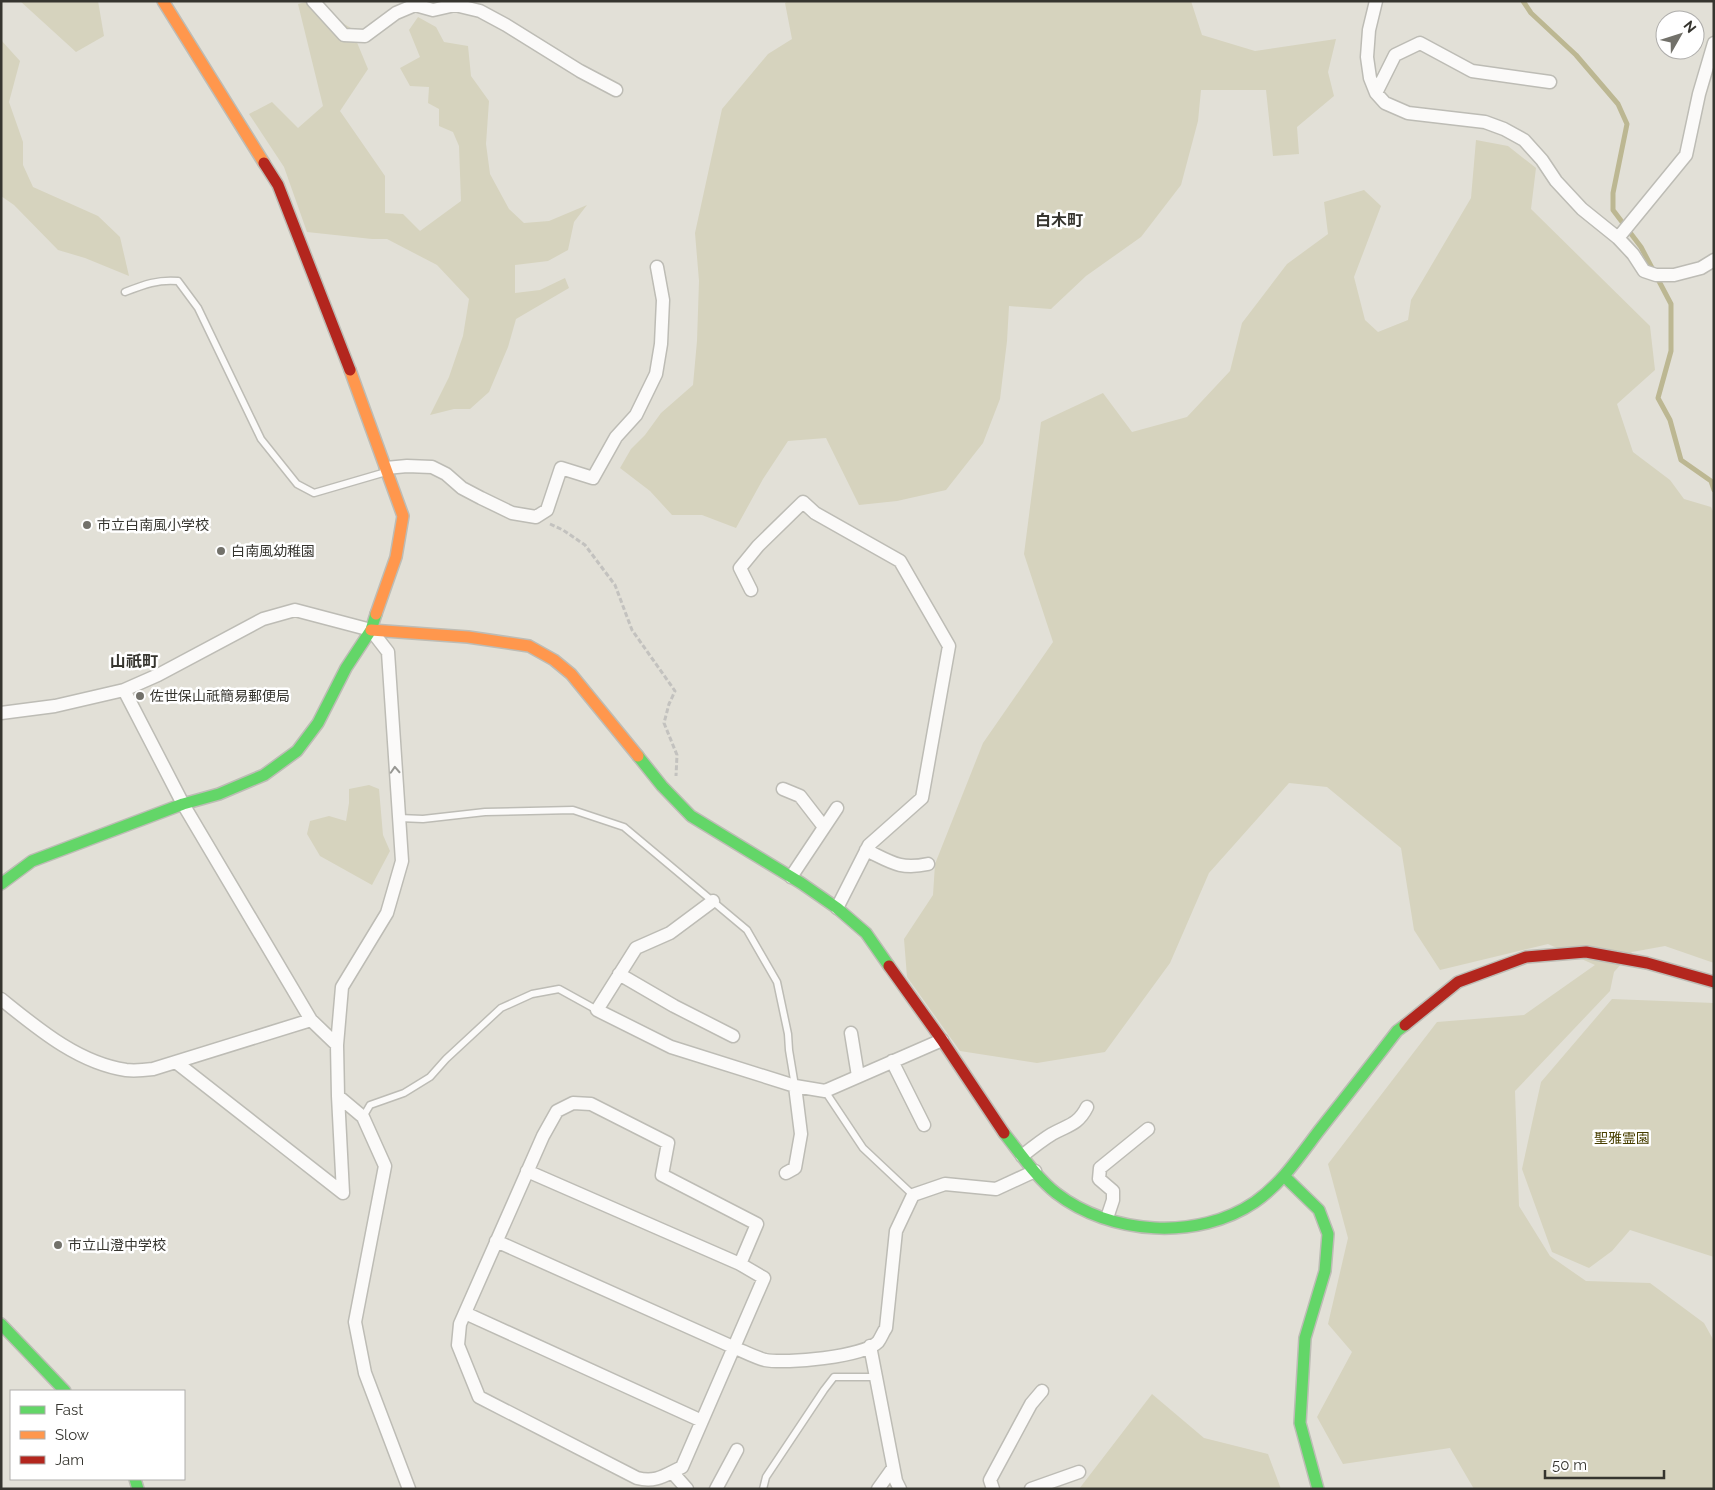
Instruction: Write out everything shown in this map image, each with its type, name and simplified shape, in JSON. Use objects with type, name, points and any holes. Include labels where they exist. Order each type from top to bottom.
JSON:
[{"type":"street","points":[[1,884],[32,861],[183,804],[219,794],[264,775],[297,751],[318,723],[346,668],[371,630],[396,556],[403,516],[368,416],[278,185],[163,1]]},
{"type":"street","points":[[313,1],[344,35],[365,36],[396,13],[415,5],[433,10],[455,5],[480,11],[580,71],[616,90]]},
{"type":"street","points":[[1376,1],[1369,30],[1367,57],[1370,78],[1376,93],[1385,103],[1408,113],[1485,122],[1504,129],[1524,140],[1542,160],[1556,181],[1582,209],[1618,238],[1644,271],[1656,275],[1674,275],[1701,268],[1714,260]]},
{"type":"street","points":[[1376,93],[1395,55],[1420,43],[1472,72],[1550,82]]},
{"type":"street","points":[[1618,238],[1686,155],[1699,94],[1714,43]]},
{"type":"street","points":[[386,470],[407,466],[432,467],[446,474],[462,488],[512,513],[536,517],[546,510],[561,468],[593,478],[616,437],[636,415],[656,374],[661,344],[663,300],[656,267]]},
{"type":"street","points":[[751,590],[740,568],[758,546],[803,502],[815,513],[900,561],[950,646],[922,798],[868,845],[837,908]]},
{"type":"street","points":[[1,713],[55,706],[124,690],[158,675],[263,619],[295,610],[371,630],[468,637],[529,646],[554,660],[571,674],[664,788],[691,816],[792,877],[837,908],[866,933],[942,1040],[1004,1134],[1055,1192],[1075,1206],[1141,1228],[1177,1228],[1222,1219],[1255,1202],[1284,1176],[1397,1031],[1458,982],[1526,957],[1586,952],[1647,964],[1714,982]]},
{"type":"street","points":[[177,1063],[343,1193],[337,1045],[342,987],[388,913],[402,861],[388,652],[371,630]]},
{"type":"street","points":[[124,690],[183,804],[311,1020],[337,1045]]},
{"type":"street","points":[[783,788],[800,796],[824,827]]},
{"type":"street","points":[[792,877],[837,808]]},
{"type":"street","points":[[866,850],[898,866],[914,867],[928,864]]},
{"type":"street","points":[[713,901],[670,934],[636,948],[597,1010],[671,1047],[795,1086],[825,1091],[942,1040]]},
{"type":"street","points":[[619,974],[733,1036]]},
{"type":"street","points":[[1,998],[39,1030],[73,1050],[105,1065],[128,1070],[153,1069],[177,1063],[311,1020]]},
{"type":"street","points":[[851,1033],[858,1076]]},
{"type":"street","points":[[892,1061],[924,1125]]},
{"type":"street","points":[[786,1173],[795,1168],[801,1134],[795,1086]]},
{"type":"street","points":[[338,1096],[363,1116],[385,1166],[355,1322],[365,1373],[409,1489]]},
{"type":"street","points":[[527,1171],[740,1264],[764,1278],[682,1467],[643,1484],[637,1478],[479,1397],[458,1345],[460,1324],[465,1312],[527,1171],[556,1111],[573,1103],[591,1104],[668,1143],[662,1175],[757,1224],[740,1264]]},
{"type":"street","points":[[1022,1156],[1053,1134],[1070,1126],[1082,1117],[1086,1107]]},
{"type":"street","points":[[1108,1218],[1113,1200],[1113,1191],[1100,1179],[1100,1168],[1148,1129]]},
{"type":"street","points":[[496,1241],[764,1360],[781,1361],[824,1358],[863,1350],[878,1342],[886,1328],[896,1231],[913,1195],[945,1184],[996,1189],[1035,1171]]},
{"type":"street","points":[[1284,1176],[1319,1210],[1328,1234],[1326,1271],[1305,1338],[1300,1423],[1318,1489]]},
{"type":"street","points":[[465,1312],[702,1421]]},
{"type":"street","points":[[1,1324],[64,1390]]},
{"type":"street","points":[[870,1346],[893,1468],[900,1489]]},
{"type":"street","points":[[993,1489],[990,1480],[1031,1404],[1042,1391]]},
{"type":"street","points":[[716,1489],[737,1450]]},
{"type":"street","points":[[878,1489],[893,1468]]},
{"type":"street","points":[[672,1472],[687,1489]]},
{"type":"street","points":[[1031,1489],[1079,1472]]},
{"type":"lane","points":[[125,292],[148,283],[164,280],[178,281],[198,308],[261,439],[297,484],[314,493],[386,470]]},
{"type":"lane","points":[[398,818],[423,819],[485,812],[573,810],[624,827],[747,930],[777,982],[788,1034],[795,1086]]},
{"type":"lane","points":[[363,1116],[370,1106],[404,1093],[430,1077],[446,1059],[501,1008],[532,994],[559,989],[597,1010]]},
{"type":"lane","points":[[825,1091],[863,1148],[913,1195]]},
{"type":"lane","points":[[763,1489],[766,1477],[834,1377],[876,1377]]},
{"type":"path","points":[[536,517],[563,530],[585,545],[615,585],[632,630],[675,691],[668,704],[664,723],[677,755],[677,774],[674,780],[664,788]]},
{"type":"green space","points":[[20,1],[98,1],[104,36],[76,52]]},
{"type":"green space","points":[[788,1],[1191,1],[1202,35],[1255,51],[1336,39],[1328,72],[1334,96],[1297,127],[1299,154],[1273,156],[1266,90],[1201,90],[1198,121],[1181,185],[1141,237],[1086,276],[1051,309],[1009,306],[1000,399],[983,443],[946,490],[897,501],[859,505],[826,438],[788,441],[763,479],[736,528],[702,515],[672,515],[650,491],[620,468],[631,449],[645,435],[661,413],[693,385],[699,281],[695,233],[722,109],[768,54],[792,39],[785,3]]},
{"type":"green space","points":[[306,2],[351,28],[368,69],[340,111],[385,176],[385,213],[403,214],[420,231],[461,201],[459,146],[453,132],[439,126],[439,109],[428,103],[429,87],[410,86],[400,68],[420,57],[409,30],[418,17],[436,27],[444,42],[468,46],[471,76],[489,101],[486,144],[490,174],[509,209],[524,223],[549,221],[587,205],[574,222],[568,250],[548,261],[515,265],[515,293],[540,290],[565,278],[569,288],[516,319],[508,347],[489,392],[470,409],[454,409],[430,415],[449,377],[463,336],[469,299],[437,265],[387,239],[307,232],[284,167],[249,114],[272,102],[298,128],[323,106],[298,4]]},
{"type":"green space","points":[[1,40],[20,61],[9,102],[23,142],[23,165],[33,187],[98,216],[120,237],[129,276],[85,258],[58,250],[14,205],[1,196]]},
{"type":"green space","points":[[1476,140],[1508,146],[1536,168],[1531,209],[1650,326],[1655,370],[1617,404],[1633,452],[1670,480],[1684,499],[1711,507],[1714,513],[1714,963],[1665,946],[1632,952],[1614,972],[1610,991],[1515,1091],[1519,1206],[1550,1256],[1586,1281],[1650,1283],[1704,1323],[1714,1341],[1714,1489],[1474,1489],[1450,1448],[1343,1464],[1317,1417],[1352,1352],[1328,1324],[1348,1238],[1328,1164],[1437,1022],[1524,1015],[1595,965],[1548,944],[1440,970],[1414,930],[1401,848],[1327,787],[1289,783],[1209,873],[1170,963],[1105,1052],[1037,1063],[960,1051],[907,977],[904,939],[933,895],[935,864],[983,743],[1053,642],[1024,554],[1041,422],[1103,393],[1132,432],[1187,417],[1230,371],[1242,323],[1287,264],[1328,234],[1324,202],[1364,190],[1381,206],[1354,277],[1365,320],[1378,332],[1408,320],[1411,300],[1471,198]]},
{"type":"green space","points":[[369,785],[379,789],[383,835],[390,851],[372,885],[320,856],[307,834],[310,821],[329,816],[346,821],[349,789]]},
{"type":"green space","name":"聖雅霊園","points":[[1612,999],[1714,1003],[1714,1257],[1630,1230],[1612,1251],[1589,1268],[1552,1252],[1522,1169],[1541,1082]]},
{"type":"green space","points":[[1152,1394],[1204,1438],[1268,1454],[1281,1489],[1079,1489]]},
{"type":"waterway","points":[[1523,1],[1531,13],[1576,55],[1618,104],[1627,124],[1613,193],[1613,210],[1641,247],[1671,304],[1671,351],[1658,398],[1670,420],[1681,460],[1711,481],[1714,490]]},
{"type":"traffic: fast","points":[[1,884],[32,861],[183,804],[219,794],[264,775],[297,751],[318,723],[346,668],[371,630],[376,614]]},
{"type":"traffic: fast","points":[[638,756],[662,786],[691,816],[801,883],[837,908],[866,933],[889,966]]},
{"type":"traffic: fast","points":[[1004,1133],[1028,1164],[1056,1193],[1078,1207],[1102,1218],[1128,1225],[1154,1228],[1181,1227],[1207,1223],[1232,1215],[1255,1202],[1273,1187],[1297,1160],[1397,1031],[1405,1025]]},
{"type":"traffic: fast","points":[[1284,1176],[1319,1210],[1328,1234],[1325,1271],[1305,1338],[1300,1423],[1318,1489]]},
{"type":"traffic: fast","points":[[1,1324],[64,1390]]},
{"type":"traffic: fast","points":[[135,1480],[138,1489]]},
{"type":"traffic: slow","points":[[163,1],[264,163]]},
{"type":"traffic: slow","points":[[350,370],[403,516],[396,557],[376,614]]},
{"type":"traffic: slow","points":[[371,630],[468,637],[529,646],[554,660],[571,674],[638,756]]},
{"type":"traffic: jam","points":[[264,163],[278,185],[350,370]]},
{"type":"traffic: jam","points":[[1405,1025],[1458,982],[1526,957],[1586,952],[1647,963],[1714,982]]},
{"type":"traffic: jam","points":[[889,966],[942,1040],[1004,1133]]},
{"type":"place","name":"市立白南風小学校","points":[[87,525]]},
{"type":"place","name":"白南風幼稚園","points":[[221,551]]},
{"type":"place","name":"佐世保山祇簡易郵便局","points":[[140,696]]},
{"type":"place","name":"市立山澄中学校","points":[[58,1245]]},
{"type":"district","name":"白木町","points":[[1059,220]]},
{"type":"district","name":"山祇町","points":[[134,661]]}]
